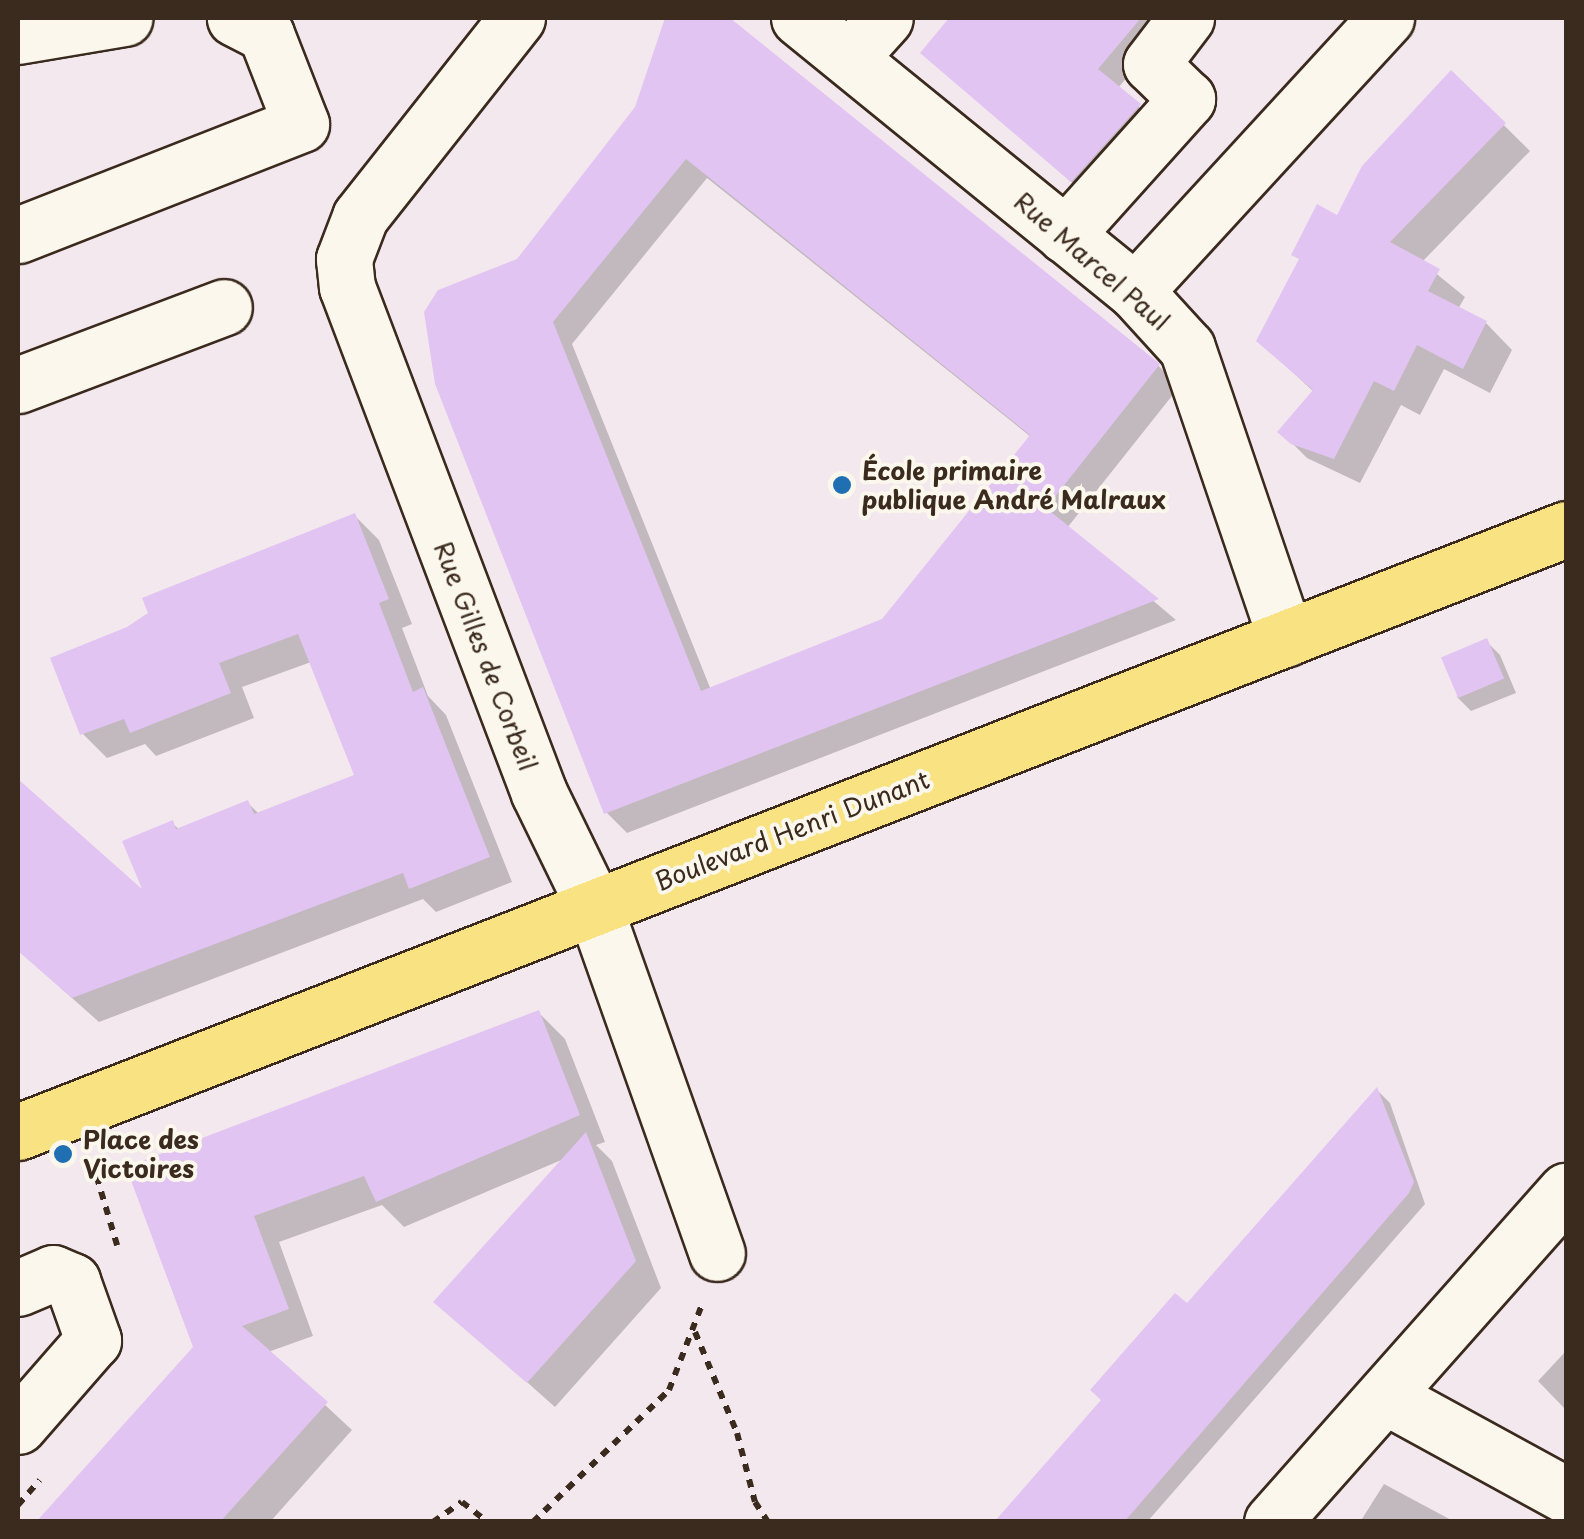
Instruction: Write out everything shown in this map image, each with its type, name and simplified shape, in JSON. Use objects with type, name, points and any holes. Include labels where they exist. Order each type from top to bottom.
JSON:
[{"type":"main road","name":"Boulevard Henri Dunant","points":[[18,1132],[1566,529]]},
{"type":"street","points":[[18,36],[124,18]]},
{"type":"street","points":[[18,235],[300,124],[266,34],[234,18]]},
{"type":"street","name":"Rue Gilles de Corbeil","points":[[517,18],[351,236],[344,258],[347,287],[539,793],[594,906],[717,1253]]},
{"type":"street","name":"Rue Marcel Paul","points":[[799,18],[868,37],[1064,234],[1135,292],[1187,348],[1203,384],[1286,639]]},
{"type":"street","points":[[1064,234],[1187,99],[1150,64],[1186,18]]},
{"type":"street","points":[[1135,292],[1386,18]]},
{"type":"street","points":[[18,385],[224,307]]},
{"type":"street","points":[[1272,1522],[1566,1191]]},
{"type":"street","points":[[18,1288],[53,1273],[72,1281],[93,1340],[18,1426]]},
{"type":"street","points":[[1384,1396],[1566,1495]]},
{"type":"path","points":[[533,1522],[670,1390],[694,1331],[717,1253]]},
{"type":"path","points":[[694,1331],[737,1433],[755,1502],[768,1522]]},
{"type":"path","points":[[433,1522],[462,1502],[488,1522]]},
{"type":"building","points":[[665,18],[730,18],[1160,364],[1046,508],[1159,599],[604,814],[435,384],[424,312],[438,290],[517,259],[635,107]],"holes":[[[686,159],[1030,435],[882,619],[701,691],[553,322]]]},
{"type":"building","points":[[949,18],[1141,18],[1098,69],[1141,104],[1071,182],[920,53]]},
{"type":"building","points":[[1451,70],[1506,123],[1390,242],[1440,269],[1428,291],[1487,321],[1463,369],[1417,345],[1394,391],[1374,381],[1334,459],[1291,444],[1277,432],[1313,390],[1256,341],[1299,259],[1291,255],[1317,204],[1337,215],[1362,166]]},
{"type":"building","points":[[355,513],[389,599],[379,603],[413,692],[423,687],[490,857],[409,889],[403,873],[72,998],[18,951],[18,779],[142,889],[122,841],[173,820],[176,829],[248,800],[254,814],[354,775],[298,634],[219,663],[231,693],[130,733],[124,719],[80,735],[50,658],[127,627],[148,613],[142,598]]},
{"type":"building","points":[[1487,638],[1504,679],[1458,698],[1441,658]]},
{"type":"building","points":[[539,1010],[580,1115],[376,1202],[364,1176],[254,1216],[289,1309],[242,1326],[328,1402],[220,1522],[36,1522],[193,1347],[126,1167]]},
{"type":"building","points":[[1377,1087],[1414,1182],[1409,1193],[1124,1522],[994,1522],[1101,1400],[1090,1390],[1175,1293],[1187,1303]]},
{"type":"building","points":[[586,1132],[636,1261],[527,1383],[433,1302]]},
{"type":"place","name":"École primaire publique André Malraux","points":[[842,485]]},
{"type":"place","name":"Place des Victoires","points":[[63,1154]]}]
